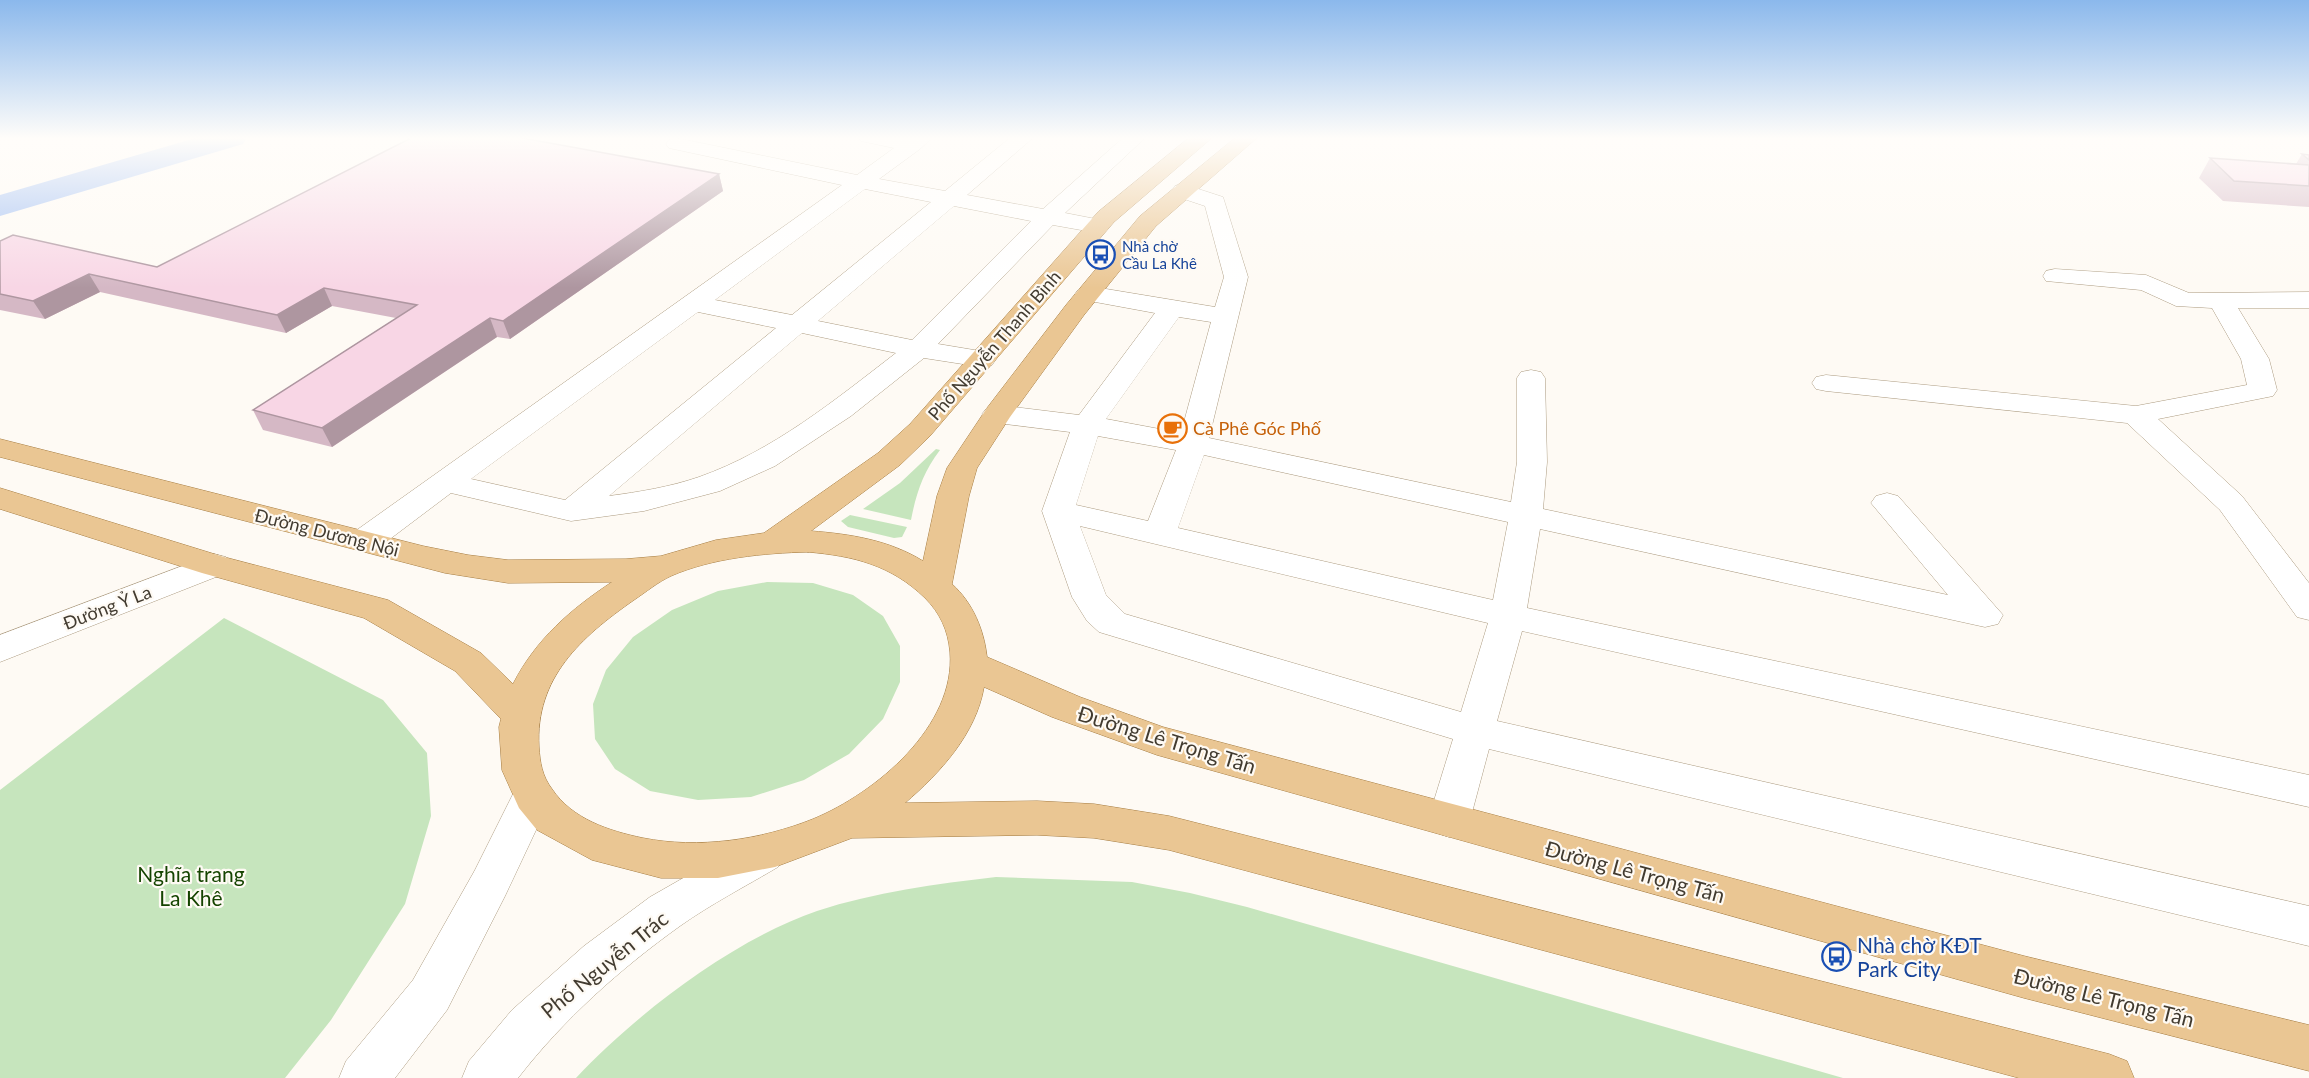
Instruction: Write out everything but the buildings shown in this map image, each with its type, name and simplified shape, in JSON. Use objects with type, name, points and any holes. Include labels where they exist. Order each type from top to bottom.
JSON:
[{"type":"main road","name":"Phố Nguyễn Thanh Bình","points":[[775,541],[889,459],[920,430],[1098,226],[1140,187]]},
{"type":"main road","points":[[935,585],[953,496],[962,468],[997,414],[1088,294],[1148,221],[1187,187]]},
{"type":"main road","name":"Đường Dương Nội","points":[[0,447],[89,474],[366,540],[434,559],[494,571],[560,572],[661,567]]},
{"type":"main road","points":[[33,508],[89,474]]},
{"type":"main road","points":[[0,498],[214,565],[376,609],[468,662],[520,714]]},
{"type":"main road","points":[[775,541],[831,543],[882,554],[911,567],[935,585],[954,608],[966,635],[970,665],[962,704],[941,744],[910,777],[849,821],[820,835],[769,851],[718,860],[668,861],[622,853],[583,838],[555,821],[533,794],[521,769],[517,741],[520,714],[532,680],[554,648],[574,626],[616,594],[661,567],[713,552],[775,541]]},
{"type":"main road","name":"Đường Lê Trọng Tấn","points":[[970,665],[1066,707],[1157,740],[2024,977],[2309,1048]]},
{"type":"main road","points":[[849,821],[1037,818],[1094,821],[1169,833],[2109,1078]]},
{"type":"street","points":[[366,540],[448,483],[853,187]]},
{"type":"street","points":[[890,187],[1050,215],[1098,226]]},
{"type":"street","points":[[571,511],[964,187]]},
{"type":"street","points":[[448,483],[571,511],[644,501],[709,484],[764,460],[841,410],[918,349],[1050,215],[1081,187]]},
{"type":"street","points":[[1159,536],[1193,444],[1236,277],[1215,202],[1183,191]]},
{"type":"street","points":[[2055,276],[2146,283],[2185,302],[2309,300]]},
{"type":"street","points":[[1088,294],[1227,317]]},
{"type":"street","points":[[1826,384],[2136,415],[2263,390],[2255,359],[2221,302]]},
{"type":"street","points":[[692,303],[918,349],[982,359]]},
{"type":"street","points":[[1172,308],[1087,425],[1059,511],[1089,597],[1099,612],[1112,623],[1474,731],[2309,926]]},
{"type":"street","points":[[1449,820],[1508,616],[1526,515],[1532,462],[1532,378]]},
{"type":"street","points":[[997,414],[1087,425],[1193,444],[1985,615],[1887,503]]},
{"type":"street","points":[[2136,415],[2231,503],[2309,608]]},
{"type":"street","points":[[1059,511],[1508,616],[2309,791]]},
{"type":"street","name":"Đường Ỷ La","points":[[0,649],[214,565]]},
{"type":"street","points":[[364,1078],[430,995],[490,883],[533,794]]},
{"type":"street","name":"Phố Nguyễn Trác","points":[[487,1078],[529,1026],[600,961],[666,911],[769,851]]},
{"type":"green space","points":[[936,449],[940,450],[921,484],[911,520],[863,509],[900,483]]},
{"type":"green space","points":[[850,515],[907,527],[902,537],[894,538],[848,527],[841,521]]},
{"type":"green space","points":[[767,582],[813,583],[853,595],[883,616],[900,646],[900,682],[883,719],[849,754],[804,780],[751,797],[698,800],[650,791],[615,769],[595,739],[593,704],[606,670],[633,637],[672,610],[718,591]]},
{"type":"green space","name":"Nghĩa trang La Khê","points":[[224,618],[383,700],[427,753],[431,816],[405,904],[331,1020],[285,1078],[0,1078],[0,790]]},
{"type":"green space","points":[[996,877],[1132,882],[1190,893],[1247,907],[1843,1078],[576,1078],[600,1053],[657,1004],[688,981],[752,940],[785,924],[839,904],[883,894]]},
{"type":"waterway","points":[[0,206],[63,187]]},
{"type":"place","name":"Nhà chờ Cầu La Khê","points":[[1101,255]]},
{"type":"place","name":"Cà Phê Góc Phố","points":[[1172,428]]},
{"type":"place","name":"Nhà chờ KĐT Park City","points":[[1836,956]]}]
